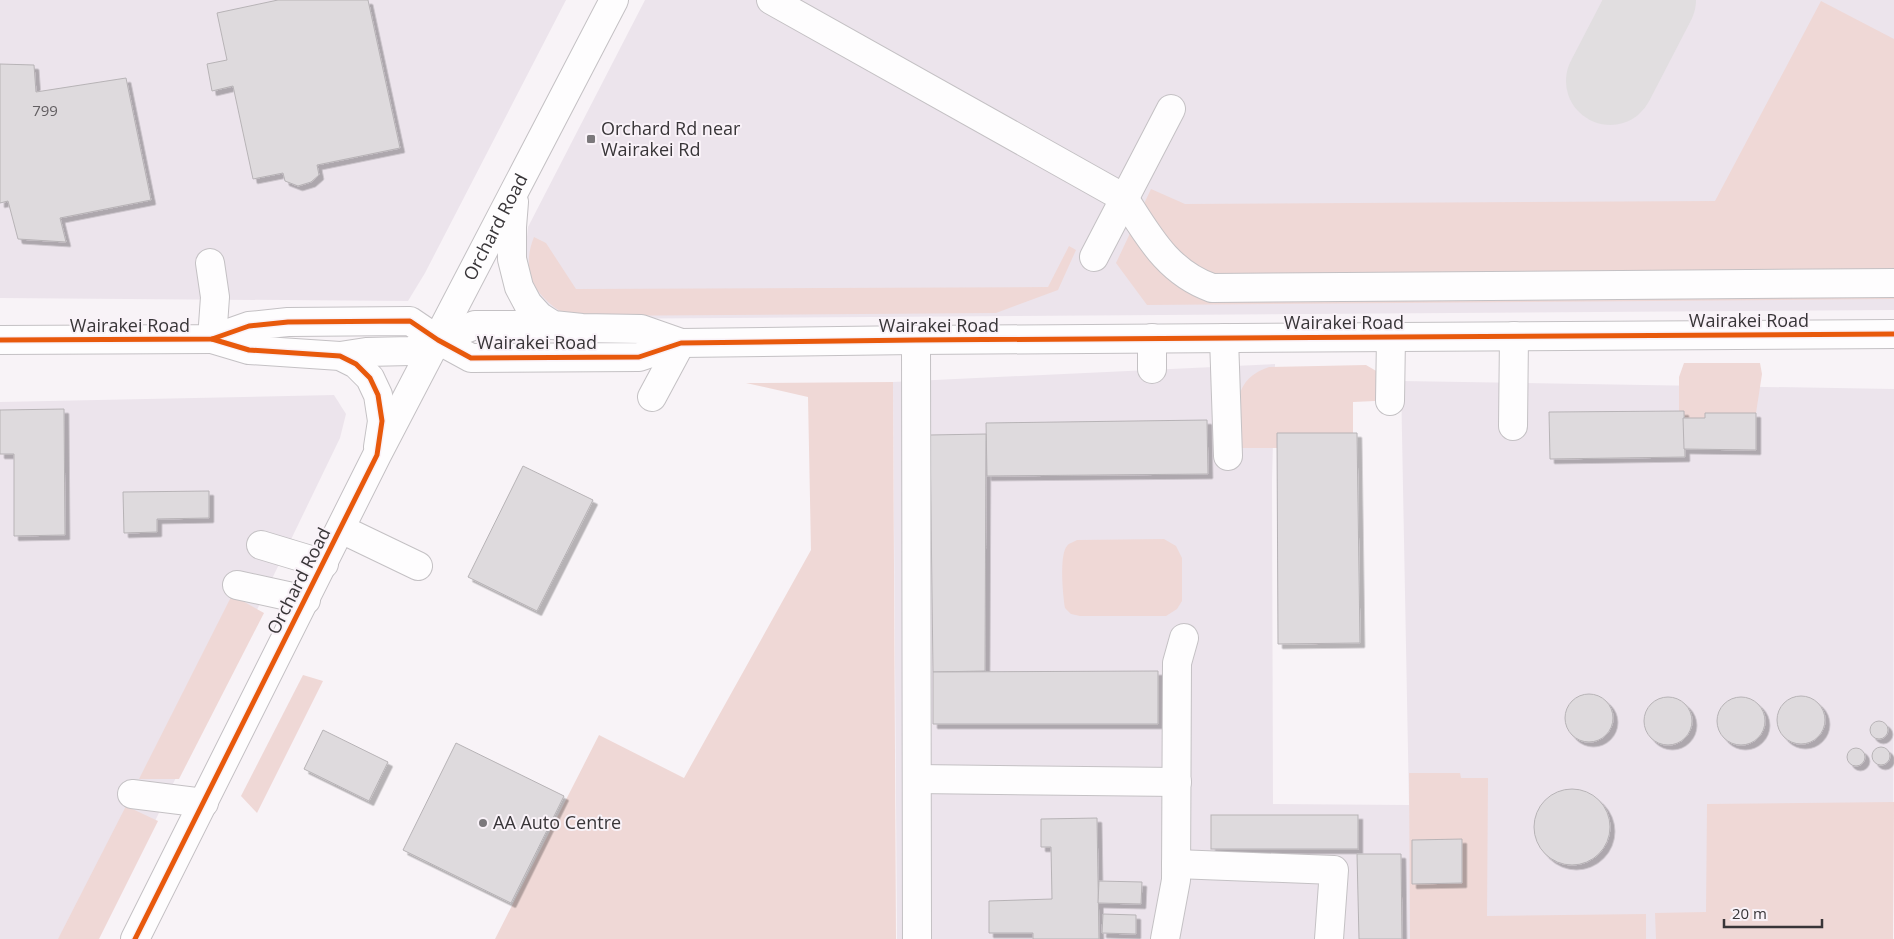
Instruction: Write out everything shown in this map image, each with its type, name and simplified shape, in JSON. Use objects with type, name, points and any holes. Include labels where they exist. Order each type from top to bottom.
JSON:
[{"type":"street","name":"Orchard Road","points":[[135,939],[377,455],[614,0]]},
{"type":"street","points":[[772,0],[1124,198],[1153,244],[1172,264],[1195,282],[1212,288],[1894,283]]},
{"type":"street","points":[[1094,257],[1171,109]]},
{"type":"street","points":[[516,190],[512,226],[512,259],[519,287],[528,304],[539,316],[553,325]]},
{"type":"street","points":[[210,264],[215,297],[212,339]]},
{"type":"street","name":"Wairakei Road","points":[[0,340],[212,339],[249,326],[288,322],[410,321],[438,340],[471,358],[639,357],[681,343],[1152,338],[1894,334]]},
{"type":"street","name":"Wairakei Road","points":[[340,356],[366,352],[411,351],[474,325],[553,325],[582,328],[641,329],[681,343]]},
{"type":"street","points":[[1513,426],[1514,336]]},
{"type":"street","points":[[1390,401],[1391,337]]},
{"type":"street","points":[[1152,338],[1152,369]]},
{"type":"street","points":[[1224,338],[1228,456]]},
{"type":"street","name":"Orchard Road","points":[[212,339],[249,350],[340,356],[356,364],[370,378],[378,396],[382,421],[377,455]]},
{"type":"street","points":[[916,340],[917,939]]},
{"type":"street","points":[[652,397],[681,343]]},
{"type":"street","points":[[341,528],[418,566]]},
{"type":"street","points":[[261,545],[324,564]]},
{"type":"street","points":[[237,585],[306,600]]},
{"type":"street","points":[[1166,939],[1175,888],[1177,663],[1184,638]]},
{"type":"street","points":[[917,779],[1177,782]]},
{"type":"street","points":[[132,794],[204,803]]},
{"type":"street","points":[[1176,864],[1334,870],[1329,939]]},
{"type":"shaded area","points":[[0,0],[566,0],[425,273],[408,301],[0,298]]},
{"type":"shaded area","points":[[645,0],[1894,0],[1894,310],[577,319],[552,311],[533,293],[527,274],[526,246],[528,227]]},
{"type":"shaded area","points":[[1821,1],[1894,39],[1894,299],[1147,305],[1116,263],[1151,189],[1185,204],[1715,201]]},
{"type":"shaded area","points":[[534,237],[546,243],[576,289],[1048,287],[1069,246],[1076,250],[1058,290],[996,313],[583,316],[568,314],[558,310],[545,299],[534,285],[529,270],[529,253]]},
{"type":"shaded area","points":[[1684,363],[1760,363],[1762,374],[1756,413],[1706,413],[1705,418],[1683,418],[1684,411],[1679,411],[1679,377]]},
{"type":"shaded area","points":[[1275,364],[1272,480],[1273,804],[1409,805],[1401,381],[1894,389],[1893,939],[897,939],[893,382]]},
{"type":"shaded area","points":[[1366,365],[1378,372],[1377,399],[1375,401],[1353,402],[1353,433],[1277,433],[1277,448],[1237,448],[1238,400],[1247,380],[1256,373],[1269,367]]},
{"type":"shaded area","points":[[893,382],[896,939],[495,939],[599,735],[684,778],[811,550],[808,397],[746,383]]},
{"type":"shaded area","points":[[334,395],[346,414],[340,438],[98,939],[0,939],[0,402]]},
{"type":"shaded area","points":[[1164,539],[1176,546],[1182,558],[1182,601],[1177,609],[1166,616],[1080,616],[1071,614],[1065,608],[1062,566],[1065,551],[1069,544],[1077,540]]},
{"type":"shaded area","points":[[232,595],[264,613],[179,779],[139,779]]},
{"type":"shaded area","points":[[303,675],[323,681],[257,813],[241,796]]},
{"type":"shaded area","points":[[1409,773],[1460,773],[1461,778],[1488,778],[1487,916],[1646,914],[1646,939],[1410,939]]},
{"type":"shaded area","points":[[1894,802],[1893,939],[1656,939],[1655,913],[1706,912],[1707,804]]},
{"type":"shaded area","points":[[126,806],[158,821],[99,939],[58,939]]},
{"type":"building","points":[[278,0],[368,0],[400,148],[317,165],[319,175],[311,182],[298,186],[285,181],[283,173],[253,179],[233,86],[212,91],[207,64],[227,60],[217,13]]},
{"type":"building","points":[[0,64],[34,65],[36,92],[126,78],[151,200],[60,218],[66,242],[18,239],[8,201],[0,203]]},
{"type":"building","points":[[64,409],[65,535],[14,536],[14,454],[0,454],[0,410]]},
{"type":"building","points":[[1684,411],[1685,457],[1550,459],[1549,412]]},
{"type":"building","points":[[1705,413],[1756,413],[1756,450],[1684,449],[1683,418],[1705,418]]},
{"type":"building","points":[[1207,420],[1208,474],[987,476],[986,423]]},
{"type":"building","points":[[1277,433],[1357,433],[1360,643],[1278,644]]},
{"type":"building","points":[[986,434],[985,671],[933,672],[930,435]]},
{"type":"building","points":[[523,466],[593,500],[537,611],[468,577]]},
{"type":"building","points":[[209,491],[209,518],[157,519],[157,532],[124,533],[123,492]]},
{"type":"building","points":[[1158,671],[1158,724],[933,724],[933,672]]},
{"type":"building","points":[[1584,694],[1594,694],[1606,701],[1613,713],[1613,723],[1606,735],[1594,742],[1584,742],[1576,738],[1569,731],[1565,723],[1565,713],[1569,705],[1576,698]]},
{"type":"building","points":[[1796,696],[1806,696],[1818,703],[1825,715],[1825,725],[1818,737],[1806,744],[1796,744],[1788,740],[1781,733],[1777,725],[1777,715],[1781,707],[1788,700]]},
{"type":"building","points":[[1663,697],[1673,697],[1685,704],[1692,716],[1692,726],[1685,738],[1673,745],[1663,745],[1655,741],[1648,734],[1644,726],[1644,716],[1648,708],[1655,701]]},
{"type":"building","points":[[1736,697],[1746,697],[1758,704],[1765,716],[1765,726],[1758,738],[1746,745],[1736,745],[1728,741],[1721,734],[1717,726],[1717,716],[1721,708],[1728,701]]},
{"type":"building","points":[[1879,721],[1885,724],[1888,730],[1885,736],[1879,739],[1873,736],[1870,730],[1873,724]]},
{"type":"building","points":[[323,730],[388,762],[369,801],[304,769]]},
{"type":"building","name":"AA Auto Centre","points":[[456,743],[564,796],[511,903],[403,850]]},
{"type":"building","points":[[1881,747],[1887,750],[1890,756],[1887,762],[1881,765],[1875,762],[1872,756],[1875,750]]},
{"type":"building","points":[[1856,748],[1862,751],[1865,757],[1862,763],[1856,766],[1850,763],[1847,757],[1850,751]]},
{"type":"building","points":[[1572,789],[1587,792],[1599,800],[1607,812],[1610,827],[1607,842],[1599,854],[1587,862],[1572,865],[1557,862],[1545,854],[1537,842],[1534,827],[1537,812],[1545,800],[1557,792]]},
{"type":"building","points":[[1211,815],[1358,815],[1358,849],[1211,849]]},
{"type":"building","points":[[1097,818],[1099,939],[1033,939],[1033,933],[989,933],[989,901],[1052,899],[1051,847],[1041,847],[1041,819]]},
{"type":"building","points":[[1462,839],[1462,883],[1412,884],[1412,840]]},
{"type":"building","points":[[1357,854],[1401,854],[1402,939],[1359,939]]},
{"type":"building","points":[[1099,881],[1142,882],[1141,904],[1098,903]]},
{"type":"building","points":[[1103,914],[1136,915],[1136,934],[1102,933]]},
{"type":"taxiway","points":[[1610,81],[1652,0]]},
{"type":"cycle path","points":[[0,340],[212,339],[249,326],[288,322],[410,321],[438,340],[471,358],[639,357],[681,343],[1894,334]]},
{"type":"cycle path","points":[[135,939],[377,455],[382,421],[378,395],[370,378],[356,364],[340,356],[249,350],[212,339]]},
{"type":"place","name":"Orchard Rd near Wairakei Rd","points":[[591,139]]},
{"type":"place","name":"AA Auto Centre","points":[[483,823]]}]
